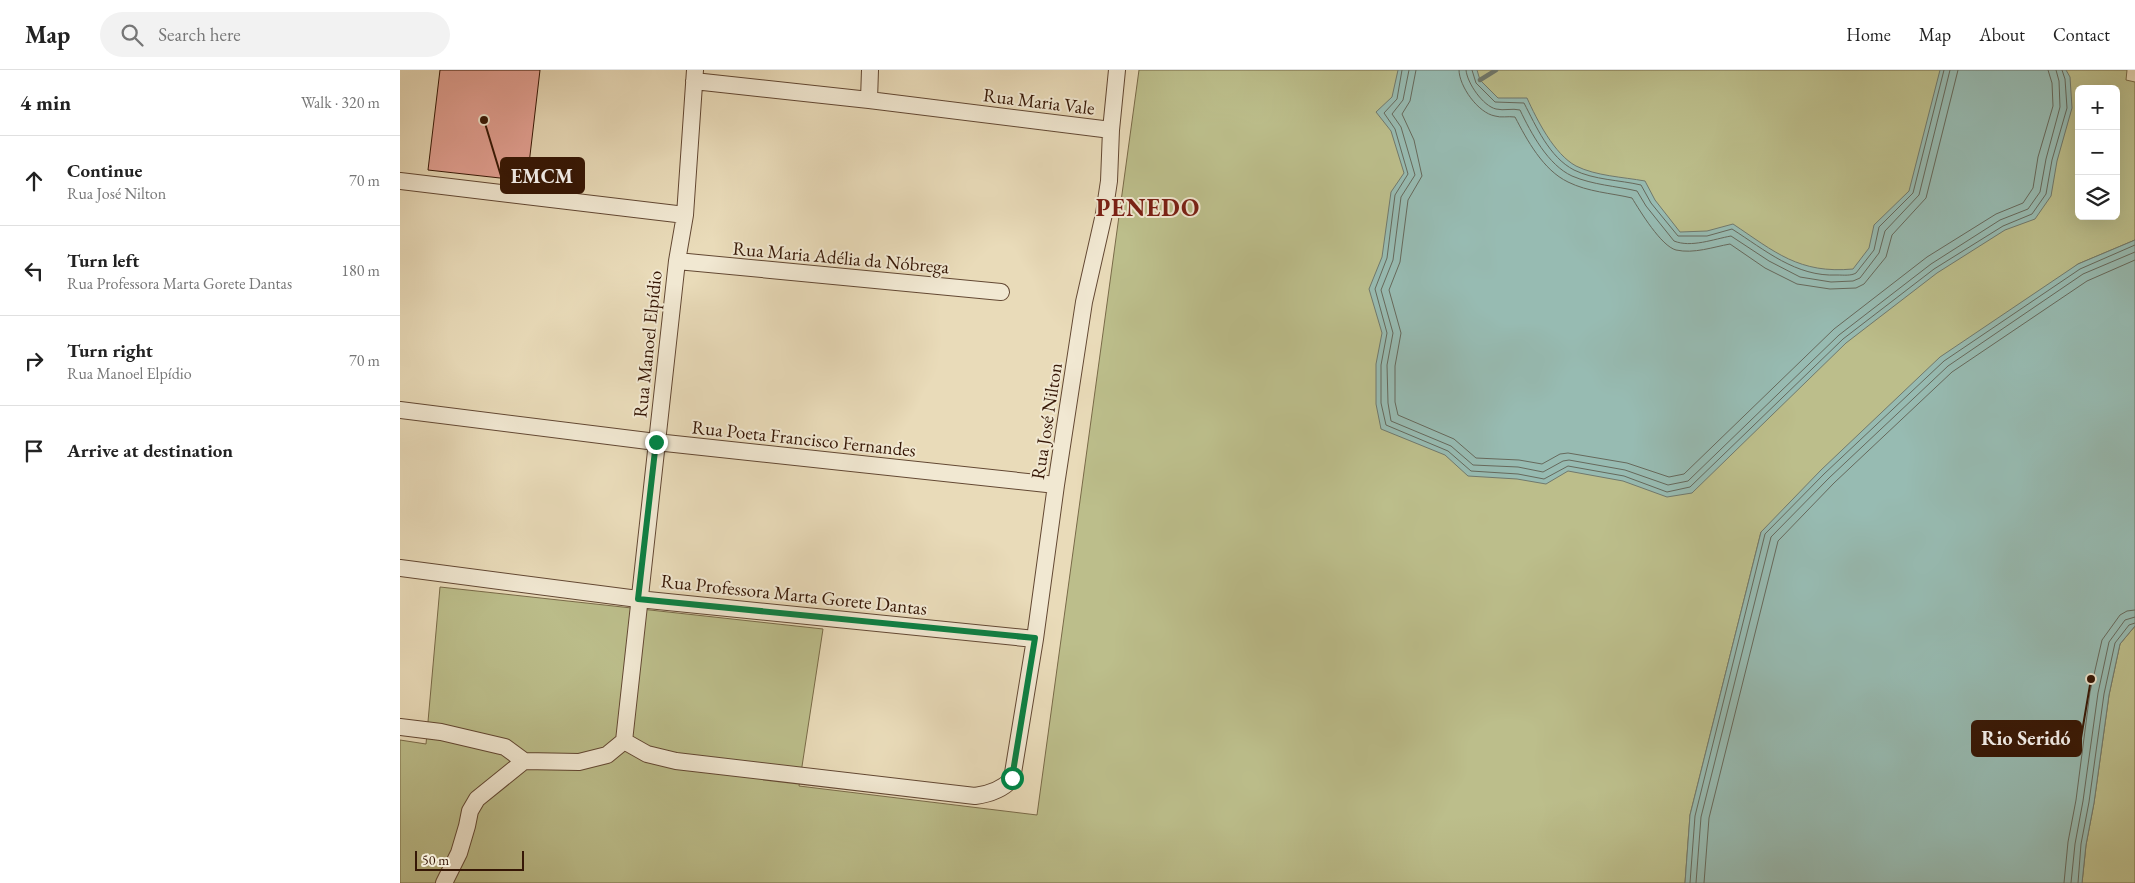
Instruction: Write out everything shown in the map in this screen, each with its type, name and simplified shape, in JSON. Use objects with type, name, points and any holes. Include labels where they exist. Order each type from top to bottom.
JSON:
[{"type":"street","points":[[868,100],[870,70]]},
{"type":"street","name":"Rua José Nilton","points":[[624,741],[647,754],[676,761],[975,796],[989,794],[1006,785],[1012,778],[1035,638],[1084,302],[1110,181],[1111,130],[1117,70]]},
{"type":"street","name":"Rua Maria Vale","points":[[695,76],[868,100],[1111,130]]},
{"type":"street","name":"Rua Manoel Elpídio","points":[[624,741],[676,261],[685,215],[695,76]]},
{"type":"street","points":[[400,181],[685,215]]},
{"type":"street","name":"Rua Maria Adélia da Nóbrega","points":[[676,261],[1001,292]]},
{"type":"street","name":"Rua Poeta Francisco Fernandes","points":[[400,410],[656,442],[1056,485]]},
{"type":"street","name":"Rua Professora Marta Gorete Dantas","points":[[400,568],[638,599],[1035,638]]},
{"type":"street","points":[[400,727],[441,732],[504,746],[524,761],[579,762],[607,755],[624,741]]},
{"type":"street","points":[[444,883],[459,853],[470,810],[477,799],[524,761]]},
{"type":"green space","points":[[1139,70],[2127,70],[2126,80],[2135,82],[2135,240],[2078,264],[1761,532],[1690,815],[1685,883],[400,883],[400,740],[426,744],[440,587],[823,629],[799,786],[1037,815]]},
{"type":"green space","points":[[2135,626],[2135,883],[2082,883],[2109,695],[2120,644]]},
{"type":"water","points":[[1398,70],[1477,70],[1480,80],[1498,98],[1527,98],[1553,145],[1568,161],[1576,166],[1601,174],[1645,181],[1655,200],[1680,232],[1707,231],[1733,224],[1788,259],[1817,268],[1834,270],[1853,269],[1869,248],[1874,225],[1909,191],[1940,70],[2066,70],[2070,77],[2072,108],[2057,161],[2051,196],[2035,219],[2005,230],[1937,273],[1846,343],[1692,493],[1667,497],[1623,481],[1568,471],[1546,484],[1517,479],[1468,476],[1445,455],[1381,429],[1376,404],[1376,364],[1382,333],[1369,289],[1382,257],[1391,192],[1404,173],[1391,131],[1376,112],[1392,97]]},
{"type":"water","points":[[2135,240],[2135,626],[2120,644],[2109,695],[2082,883],[1685,883],[1690,815],[1761,532],[1821,470],[1940,357],[2078,264]]},
{"type":"building","points":[[440,70],[540,70],[527,181],[428,170]]},
{"type":"waterway","points":[[1480,80],[1496,70]]},
{"type":"place","name":"EMCM","points":[[484,120]]},
{"type":"place","name":"Rio Seridó","points":[[2091,679]]},
{"type":"district","name":"PENEDO","points":[[1148,208]]},
{"type":"route","points":[[656,442],[638,599],[1035,638],[1012,778]]}]
